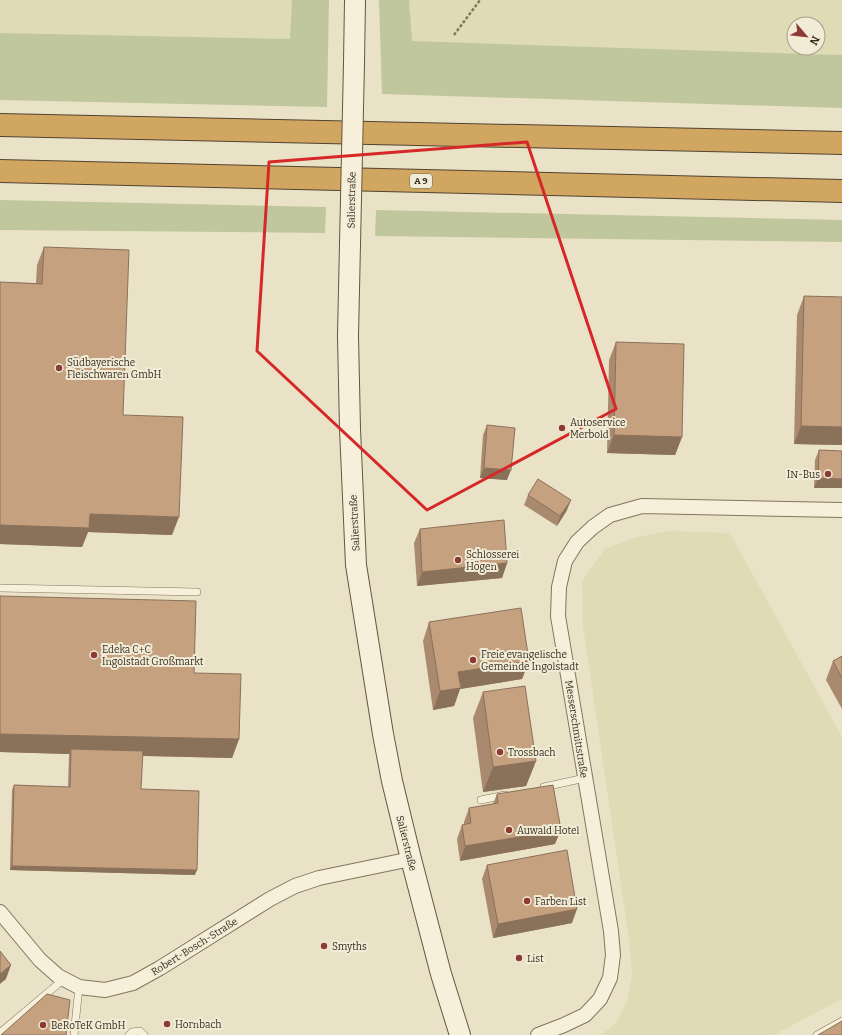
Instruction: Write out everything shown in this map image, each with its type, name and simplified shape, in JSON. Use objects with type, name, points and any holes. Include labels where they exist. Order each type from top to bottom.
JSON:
[{"type":"highway","points":[[0,125],[842,143]]},
{"type":"highway","name":"A 9","points":[[0,171],[842,191]]},
{"type":"main road","name":"Salierstraße","points":[[355,0],[348,336],[350,429],[356,565],[392,781],[441,974],[460,1035]]},
{"type":"street","name":"Messerschmittstraße","points":[[538,1035],[585,1015],[600,999],[610,978],[613,955],[611,931],[558,616],[559,587],[565,561],[577,542],[592,527],[610,515],[642,506],[842,510]]},
{"type":"street","name":"Robert-Bosch-Straße","points":[[0,912],[40,960],[58,976],[79,987],[106,990],[133,983],[160,968],[270,899],[296,886],[319,878],[411,859]]},
{"type":"lane","points":[[0,588],[197,592]]},
{"type":"lane","points":[[540,788],[585,778]]},
{"type":"lane","points":[[481,800],[511,794]]},
{"type":"lane","points":[[1,1032],[64,979]]},
{"type":"lane","points":[[74,1035],[79,987]]},
{"type":"lane","points":[[817,1035],[842,1021]]},
{"type":"lane","points":[[129,1035],[132,1032],[140,1031],[144,1035]]},
{"type":"path","points":[[454,36],[480,0]]},
{"type":"highlighted area","points":[[527,142],[616,409],[427,510],[257,351],[269,162]]},
{"type":"shaded area","points":[[0,0],[292,0],[290,39],[0,33]]},
{"type":"shaded area","points":[[409,0],[842,0],[842,55],[826,54],[826,16],[786,16],[786,53],[411,41]]},
{"type":"shaded area","points":[[669,531],[730,533],[842,737],[842,999],[774,1035],[601,1035],[617,1022],[627,1000],[632,975],[629,940],[583,626],[582,581],[605,549],[637,537]]},
{"type":"green space","points":[[292,0],[329,0],[327,107],[0,100],[0,33],[290,39]]},
{"type":"green space","points":[[379,0],[409,0],[412,41],[786,53],[786,56],[842,55],[842,108],[382,94]]},
{"type":"green space","points":[[0,200],[326,207],[325,233],[0,230]]},
{"type":"green space","points":[[376,210],[842,220],[842,242],[375,236]]},
{"type":"building","name":"Südbayerische Fleischwaren GmbH","points":[[44,247],[129,250],[123,415],[183,417],[179,517],[90,514],[89,528],[0,525],[0,282],[42,284]]},
{"type":"building","points":[[804,296],[842,297],[842,427],[801,426]]},
{"type":"building","points":[[616,342],[684,344],[682,437],[614,435]]},
{"type":"building","points":[[487,425],[515,428],[511,470],[484,468]]},
{"type":"building","points":[[819,450],[842,451],[842,479],[818,478]]},
{"type":"building","points":[[538,479],[571,500],[560,516],[528,495]]},
{"type":"building","name":"Schlosserei Högen","points":[[504,520],[507,563],[422,572],[420,529]]},
{"type":"building","name":"Edeka C+C Ingolstadt Großmarkt","points":[[0,596],[196,601],[194,673],[241,674],[239,739],[0,734]]},
{"type":"building","name":"Freie evangelische Gemeinde Ingolstadt","points":[[521,608],[529,661],[458,672],[461,688],[440,691],[429,622]]},
{"type":"building","points":[[842,656],[842,678],[833,661]]},
{"type":"building","points":[[525,686],[536,761],[493,767],[483,692]]},
{"type":"building","points":[[71,749],[143,751],[141,789],[199,791],[197,870],[12,866],[14,785],[70,787]]},
{"type":"building","name":"Auwald Hotel","points":[[553,785],[561,830],[465,846],[462,825],[471,823],[469,808],[498,803],[497,794]]},
{"type":"building","name":"Farben List","points":[[567,850],[577,909],[498,924],[487,865]]},
{"type":"building","points":[[0,951],[11,965],[0,974]]},
{"type":"building","points":[[47,994],[70,1000],[66,1035],[1,1035]]},
{"type":"building","points":[[842,1021],[842,1035],[818,1035]]},
{"type":"place","name":"Südbayerische Fleischwaren GmbH","points":[[59,368]]},
{"type":"place","name":"Autoservice Merbold","points":[[562,428]]},
{"type":"place","name":"IN-Bus","points":[[828,474]]},
{"type":"place","name":"Schlosserei Högen","points":[[458,560]]},
{"type":"place","name":"Edeka C+C Ingolstadt Großmarkt","points":[[94,655]]},
{"type":"place","name":"Freie evangelische Gemeinde Ingolstadt","points":[[473,660]]},
{"type":"place","name":"Trossbach","points":[[500,752]]},
{"type":"place","name":"Auwald Hotel","points":[[509,830]]},
{"type":"place","name":"Farben List","points":[[527,901]]},
{"type":"place","name":"Smyths","points":[[324,946]]},
{"type":"place","name":"List","points":[[519,958]]},
{"type":"place","name":"Hornbach","points":[[167,1024]]},
{"type":"place","name":"BeRoTeK GmbH","points":[[43,1025]]}]
